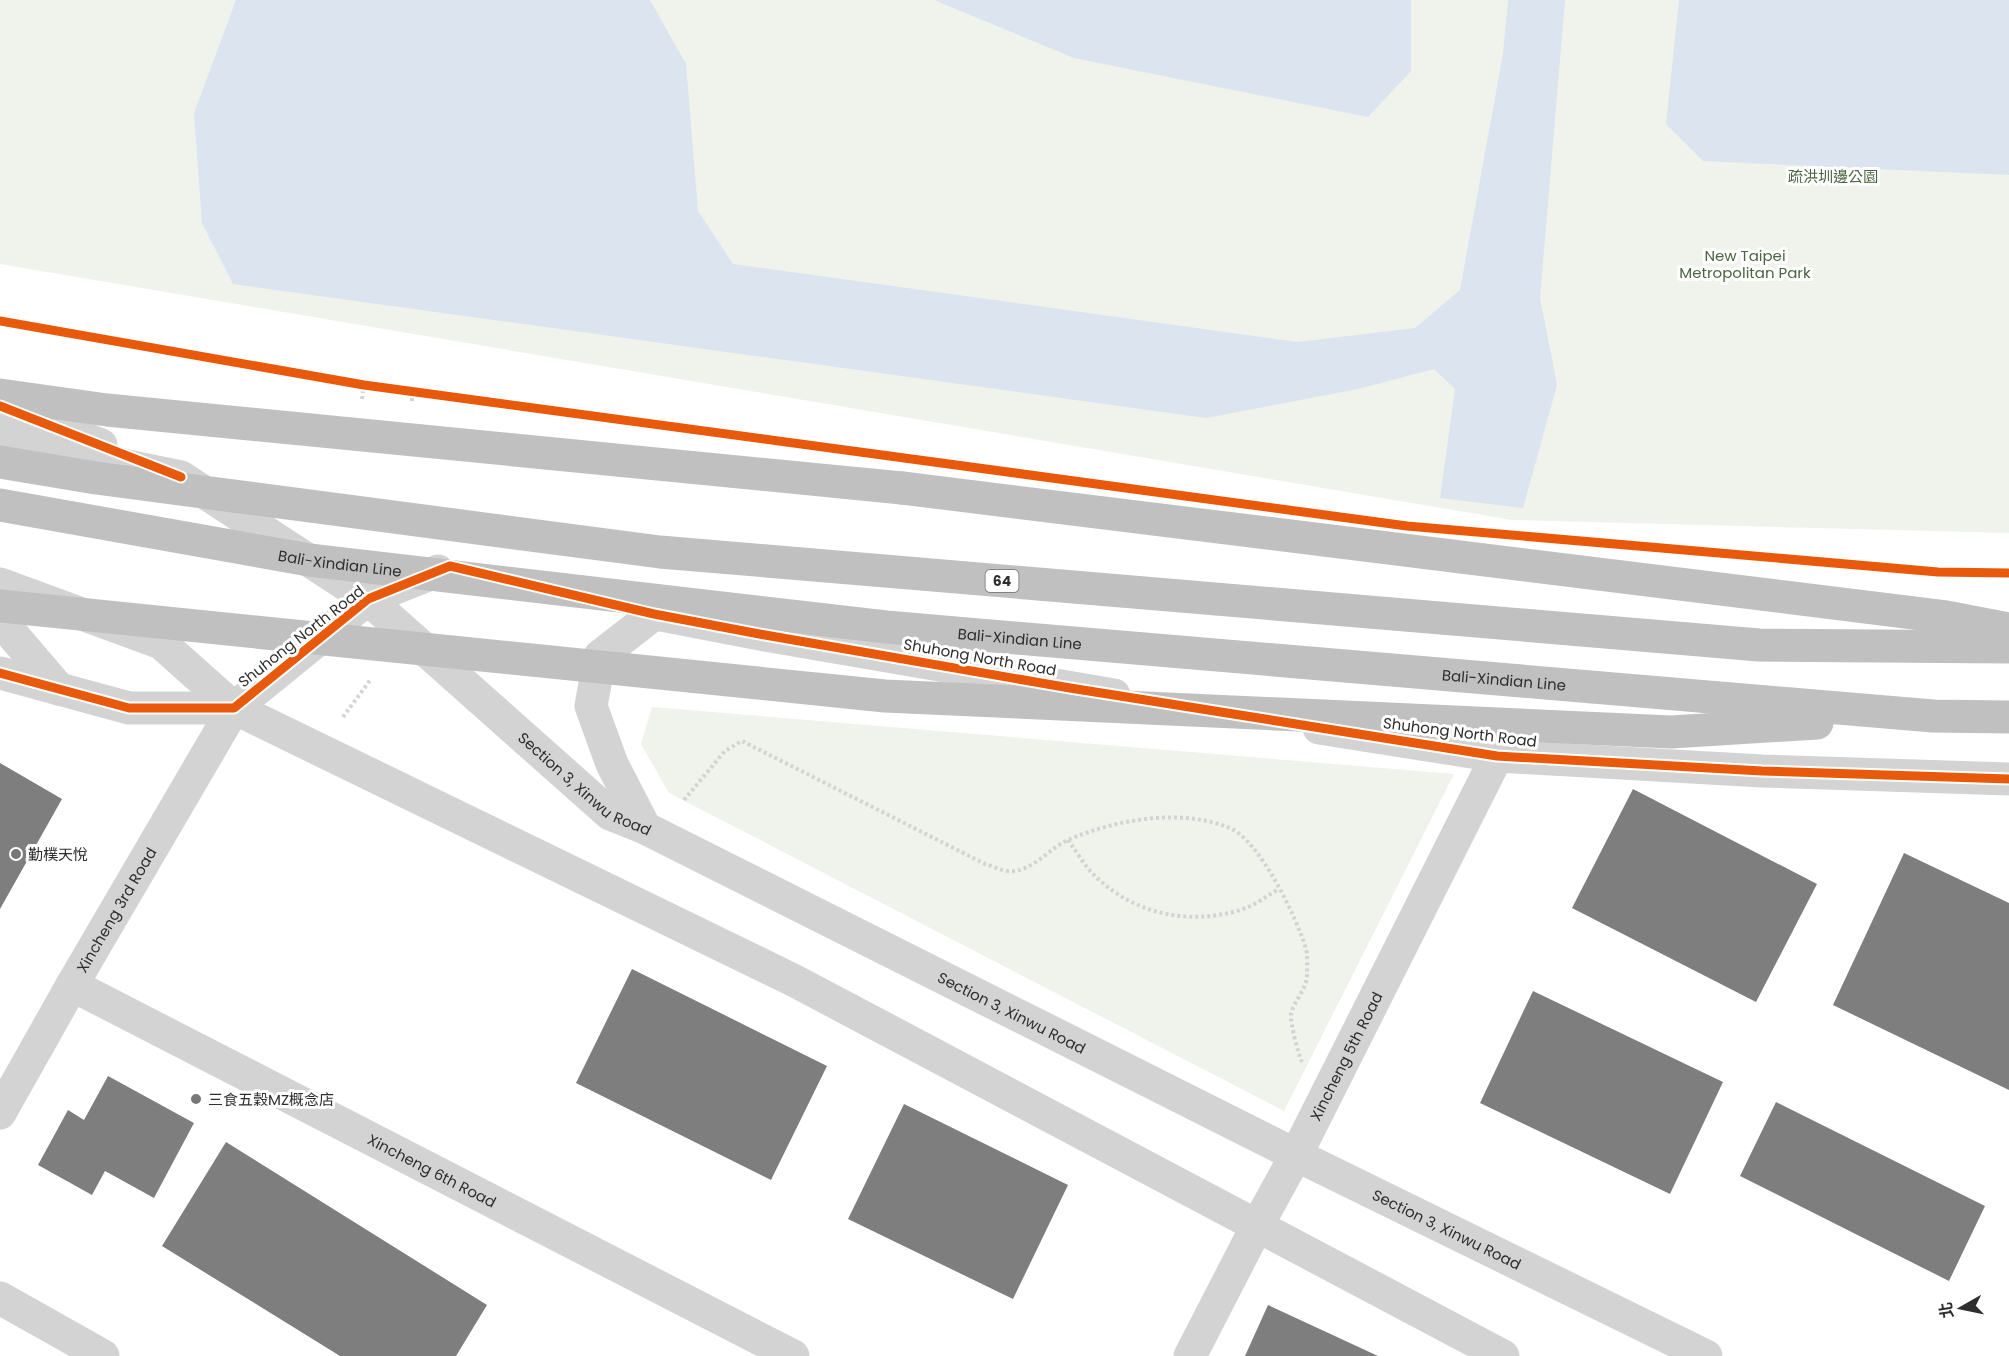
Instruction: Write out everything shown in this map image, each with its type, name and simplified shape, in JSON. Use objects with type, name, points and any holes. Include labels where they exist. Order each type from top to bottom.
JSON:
[{"type":"highway","points":[[0,395],[106,410],[902,488],[1946,617],[2009,629]]},
{"type":"highway","name":"64","points":[[0,462],[96,478],[660,552],[1759,645],[2009,647]]},
{"type":"highway","name":"Bali-Xindian Line","points":[[0,505],[309,560],[886,627],[1933,716],[2009,717]]},
{"type":"highway","points":[[0,606],[885,696],[1671,732],[1933,716]]},
{"type":"street","name":"Shuhong North Road","points":[[0,405],[181,477],[368,598]]},
{"type":"street","name":"Shuhong North Road","points":[[0,441],[181,477]]},
{"type":"street","name":"Shuhong North Road","points":[[0,673],[129,708],[234,708],[368,598],[450,566],[654,614],[1058,686],[1497,756],[1762,771],[2009,779]]},
{"type":"street","name":"Shuhong North Road","points":[[0,584],[161,643],[234,708]]},
{"type":"street","name":"Section 3, Xinwu Road","points":[[368,598],[610,814],[645,828],[1296,1155],[1706,1356]]},
{"type":"street","points":[[645,828],[612,764],[591,706],[600,656],[654,614]]},
{"type":"street","points":[[0,620],[59,689]]},
{"type":"street","name":"Xincheng 3rd Road","points":[[0,1113],[234,708]]},
{"type":"street","points":[[234,708],[795,981],[1503,1356]]},
{"type":"street","name":"Xincheng 5th Road","points":[[1190,1356],[1296,1155],[1497,756]]},
{"type":"street","name":"Xincheng 6th Road","points":[[72,985],[793,1356]]},
{"type":"street","points":[[0,1298],[103,1356]]},
{"type":"path","points":[[352,383],[374,386]]},
{"type":"path","points":[[402,391],[424,394]]},
{"type":"path","points":[[343,717],[374,675]]},
{"type":"path","points":[[684,800],[725,751],[742,741],[985,864],[1008,871],[1029,866],[1068,840],[1102,827],[1149,818],[1194,818],[1232,829],[1256,850],[1280,889],[1307,952],[1307,980],[1291,1014],[1302,1064]]},
{"type":"path","points":[[1068,840],[1095,876],[1124,898],[1162,914],[1205,918],[1245,909],[1280,889]]},
{"type":"green space","name":"疏洪圳邊公園","points":[[0,0],[2009,0],[2009,533],[1512,520],[0,264]]},
{"type":"green space","points":[[652,707],[1454,774],[1284,1111],[669,793],[641,744]]},
{"type":"shaded area","points":[[236,0],[650,0],[686,64],[698,211],[733,264],[1298,342],[1415,328],[1460,290],[1503,54],[1508,0],[1565,0],[1540,298],[1557,385],[1523,508],[1440,498],[1455,389],[1434,369],[1358,389],[1206,418],[233,284],[202,223],[194,113]]},
{"type":"shaded area","points":[[934,0],[1411,0],[1411,71],[1368,117],[1074,58]]},
{"type":"shaded area","points":[[1679,0],[2009,0],[2009,175],[1703,161],[1666,124]]},
{"type":"building","name":"勤樸天悅","points":[[0,763],[62,799],[0,909]]},
{"type":"building","points":[[1633,789],[1817,884],[1756,1002],[1572,908]]},
{"type":"building","points":[[1904,853],[2009,903],[2009,1090],[1833,1005]]},
{"type":"building","points":[[632,969],[827,1066],[771,1180],[576,1083]]},
{"type":"building","points":[[1533,991],[1723,1082],[1670,1194],[1480,1103]]},
{"type":"building","points":[[108,1076],[194,1123],[154,1198],[105,1171],[92,1195],[38,1165],[68,1110],[84,1120]]},
{"type":"building","points":[[1776,1102],[1985,1206],[1949,1281],[1740,1176]]},
{"type":"building","points":[[904,1104],[1068,1185],[1013,1299],[848,1219]]},
{"type":"building","points":[[226,1142],[487,1305],[456,1356],[340,1356],[162,1246]]},
{"type":"building","points":[[1268,1305],[1378,1356],[1245,1356]]},
{"type":"cycle path","points":[[0,321],[364,385],[1407,526],[1938,572],[2009,573]]},
{"type":"cycle path","points":[[0,406],[181,477]]},
{"type":"cycle path","points":[[0,673],[129,708],[234,708],[368,599],[450,566],[654,614],[765,635],[1070,688],[1497,756],[1762,771],[2009,779]]},
{"type":"place","name":"勤樸天悅","points":[[16,854]]},
{"type":"place","name":"三食五穀MZ概念店","points":[[196,1099]]},
{"type":"park label","name":"New Taipei Metropolitan Park","points":[[1745,264]]}]
